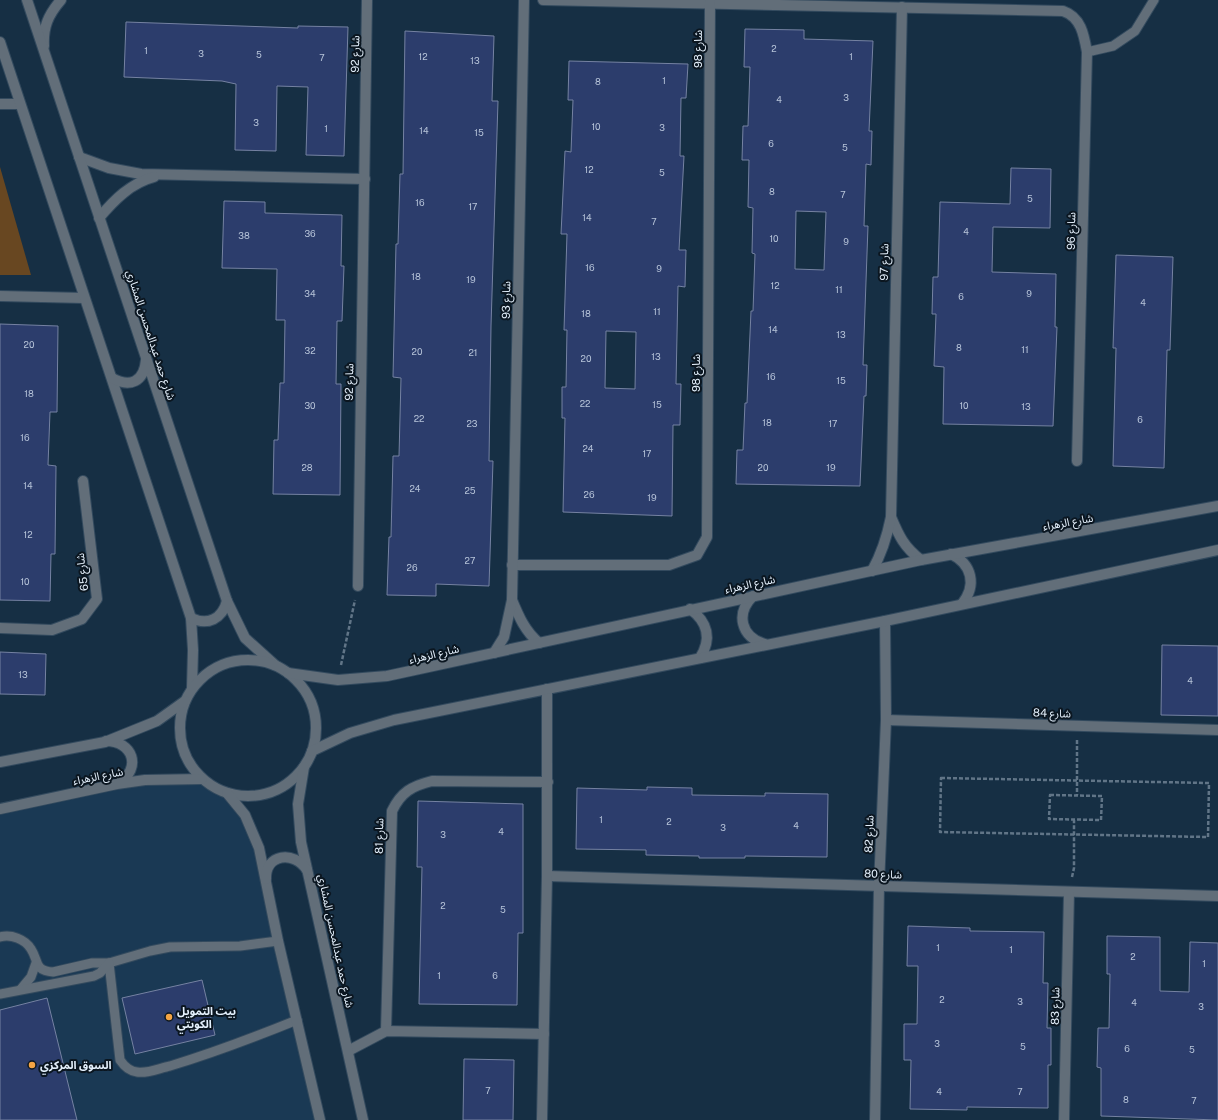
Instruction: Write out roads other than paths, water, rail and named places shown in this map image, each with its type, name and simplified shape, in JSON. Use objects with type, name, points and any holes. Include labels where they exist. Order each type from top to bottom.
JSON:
[{"type":"street","name":"شارع حمد عبدالمحسن المشاري","points":[[27,0],[227,601],[245,638],[275,665]]},
{"type":"street","points":[[44,50],[44,32],[49,14],[61,0]]},
{"type":"street","name":"شارع 92","points":[[358,586],[367,0]]},
{"type":"street","name":"شارع 93","points":[[494,653],[504,637],[512,600],[524,0]]},
{"type":"street","points":[[543,0],[801,3],[902,7]]},
{"type":"street","name":"شارع 98","points":[[512,565],[669,565],[696,555],[707,537],[710,3]]},
{"type":"street","name":"شارع 96","points":[[902,7],[1063,11],[1071,13],[1079,23],[1084,34],[1087,52],[1077,461]]},
{"type":"street","name":"شارع 97","points":[[872,571],[882,553],[887,538],[890,517],[902,7]]},
{"type":"street","points":[[0,42],[191,618],[193,650],[192,688]]},
{"type":"street","points":[[0,104],[20,104]]},
{"type":"street","points":[[79,157],[109,168],[142,174],[365,179]]},
{"type":"street","points":[[99,218],[113,201],[142,180],[164,175]]},
{"type":"street","points":[[0,296],[84,298]]},
{"type":"street","points":[[112,378],[121,383],[131,383],[135,381],[140,378],[145,370],[146,360]]},
{"type":"street","name":"شارع 65","points":[[0,628],[52,630],[82,619],[97,599],[83,481]]},
{"type":"street","name":"شارع الزهراء","points":[[288,672],[338,680],[387,676],[921,560],[1218,506]]},
{"type":"street","name":"شارع 97","points":[[890,517],[898,536],[908,550],[921,560]]},
{"type":"street","points":[[312,751],[350,733],[394,720],[885,621],[1218,550]]},
{"type":"street","points":[[951,554],[959,558],[965,564],[972,580],[968,597],[962,604]]},
{"type":"street","points":[[753,596],[746,602],[742,620],[744,628],[756,642],[765,644]]},
{"type":"street","name":"شارع 93","points":[[512,600],[519,618],[529,634],[539,643]]},
{"type":"street","points":[[191,618],[198,622],[214,620],[220,616],[227,601]]},
{"type":"street","points":[[690,609],[701,618],[707,631],[708,640],[700,658]]},
{"type":"street","name":"شارع 82","points":[[875,1120],[879,886],[886,720],[885,621]]},
{"type":"street","points":[[239,660],[260,660],[275,665],[288,672],[299,683],[310,699],[315,717],[316,736],[312,751],[305,766],[294,778],[274,791],[251,796],[227,793],[202,779],[190,765],[183,749],[179,732],[180,714],[192,688],[201,677],[219,665],[239,660]]},
{"type":"street","points":[[542,1120],[547,876],[547,688]]},
{"type":"street","points":[[105,742],[156,721],[185,701]]},
{"type":"street","name":"شارع 84","points":[[886,720],[1218,730]]},
{"type":"street","points":[[0,762],[116,741],[126,747],[132,756],[132,768],[127,778],[117,784]]},
{"type":"street","name":"شارع حمد عبدالمحسن المشاري","points":[[305,766],[298,804],[301,842],[363,1120]]},
{"type":"street","name":"شارع الزهراء","points":[[0,809],[117,784],[145,780],[202,779]]},
{"type":"street","name":"شارع 81","points":[[386,1031],[392,810],[398,799],[405,791],[417,785],[432,781],[548,782]]},
{"type":"street","points":[[227,793],[245,815],[259,848],[278,941],[320,1120]]},
{"type":"street","points":[[266,885],[266,873],[268,868],[271,863],[280,857],[292,856],[302,862],[308,871]]},
{"type":"street","name":"شارع 80","points":[[547,876],[1218,896]]},
{"type":"street","name":"شارع 83","points":[[1064,1120],[1069,892]]},
{"type":"street","points":[[348,1052],[386,1031],[544,1034]]},
{"type":"lane","points":[[1087,52],[1113,46],[1135,31],[1154,0]]},
{"type":"lane","points":[[0,937],[11,936],[26,943],[32,949],[36,963],[31,977],[21,989]]},
{"type":"lane","points":[[36,963],[47,971],[53,972],[92,963],[109,963],[150,951],[170,947],[240,946],[278,941]]},
{"type":"lane","points":[[0,994],[90,977],[100,973],[109,963]]},
{"type":"lane","points":[[109,963],[120,1060],[126,1068],[136,1072],[148,1072],[186,1061],[297,1020]]},
{"type":"place","name":"بيت التمويل الكويتي","points":[[169,1017]]},
{"type":"place","name":"السوق المركزي","points":[[32,1065]]}]
